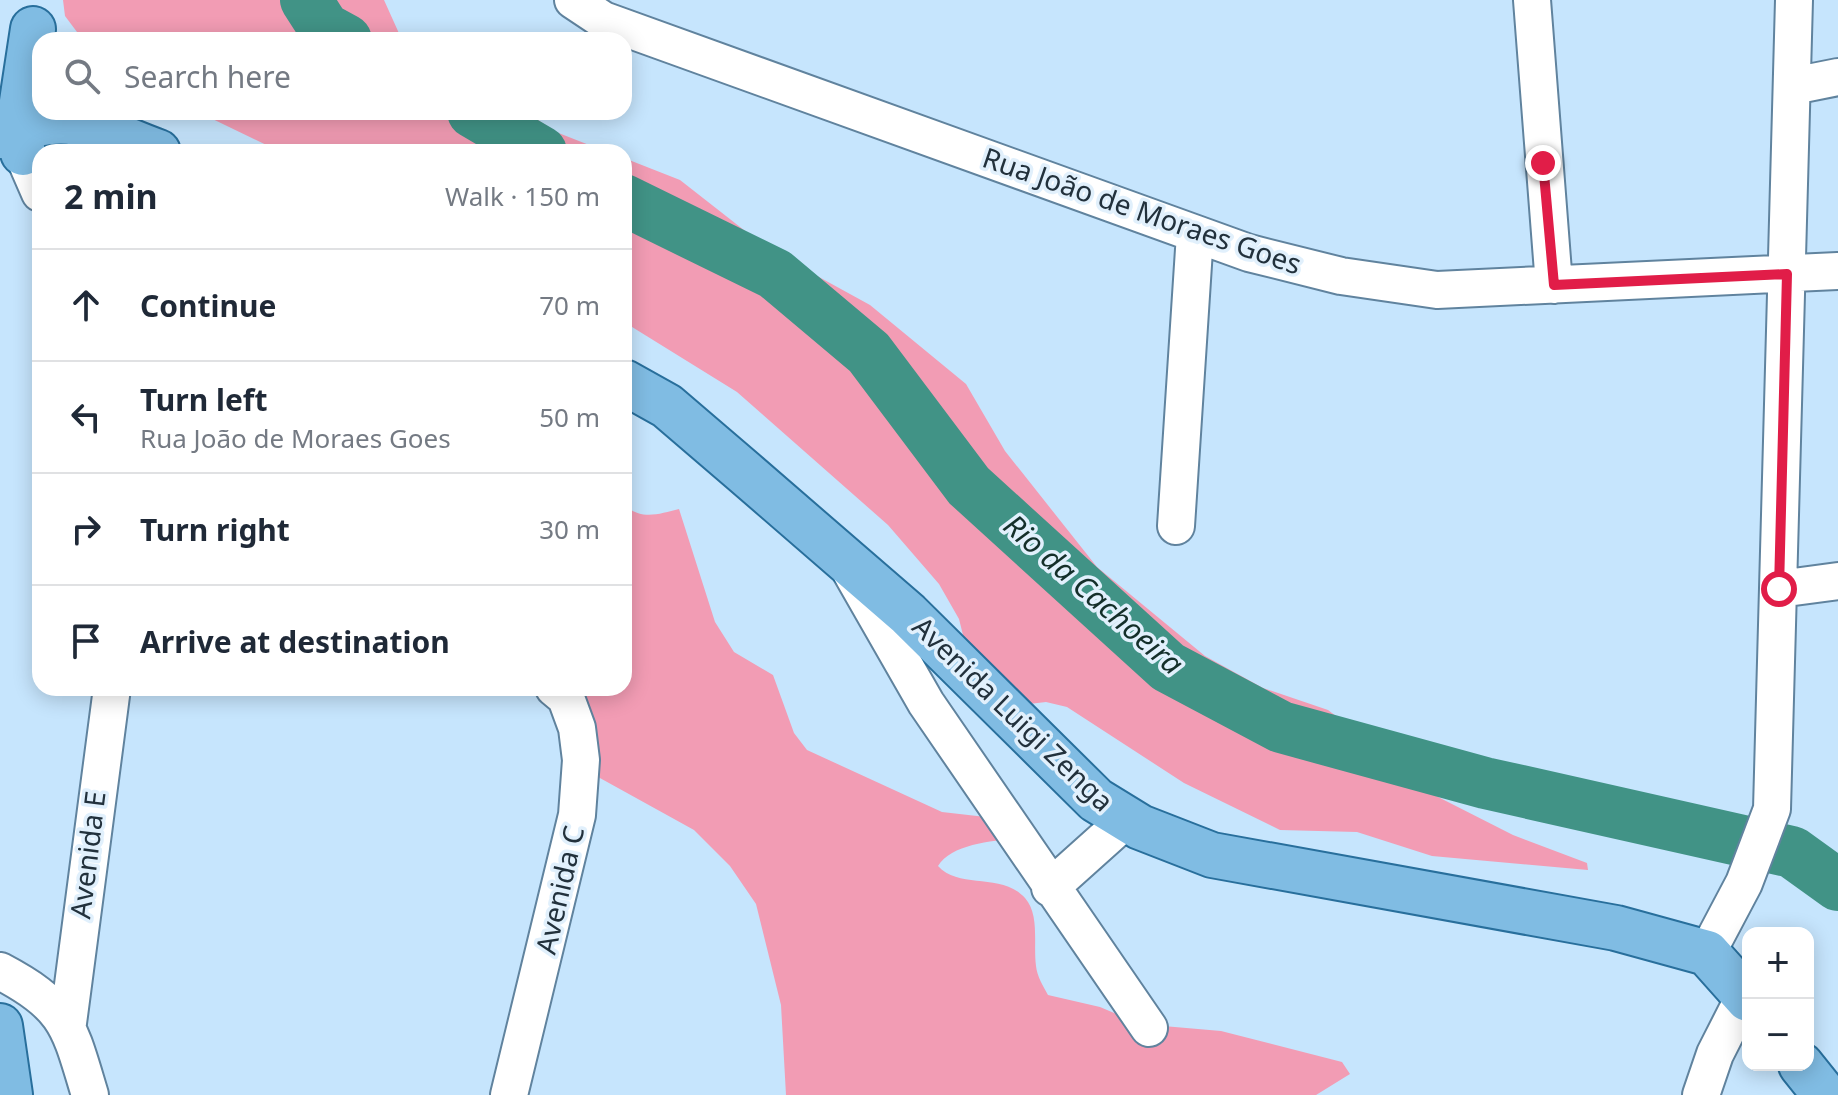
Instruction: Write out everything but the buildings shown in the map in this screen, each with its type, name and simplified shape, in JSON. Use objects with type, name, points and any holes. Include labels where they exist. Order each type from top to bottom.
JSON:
[{"type":"main road","points":[[16,155],[32,39]]},
{"type":"main road","points":[[45,144],[80,131],[128,144]]},
{"type":"main road","name":"Avenida Luigi Zenga","points":[[632,386],[667,406],[908,614],[1096,800],[1127,819],[1212,855],[1616,928],[1707,953]]},
{"type":"main road","points":[[1707,953],[1742,992]]},
{"type":"main road","points":[[0,1026],[10,1095]]},
{"type":"main road","points":[[1806,1071],[1825,1095]]},
{"type":"street","name":"Rua João de Moraes Goes","points":[[573,0],[603,20],[1195,234],[1249,253],[1341,276],[1437,290],[1838,271]]},
{"type":"street","points":[[1532,0],[1554,285]]},
{"type":"street","points":[[1707,953],[1744,883],[1772,809],[1794,0]]},
{"type":"street","points":[[1793,86],[1838,77]]},
{"type":"street","points":[[1176,526],[1195,234]]},
{"type":"street","points":[[842,557],[926,703],[1050,888],[1149,1028]]},
{"type":"street","points":[[1779,589],[1838,581]]},
{"type":"street","name":"Avenida E","points":[[68,1023],[111,696]]},
{"type":"street","name":"Avenida C","points":[[509,1095],[577,815],[581,760],[577,728],[564,696]]},
{"type":"street","points":[[1050,888],[1127,819]]},
{"type":"street","points":[[0,971],[31,988],[68,1023],[90,1095]]},
{"type":"street","points":[[1701,1095],[1715,1054],[1745,999]]},
{"type":"shaded area","points":[[63,0],[384,0],[398,32],[77,32],[65,16]]},
{"type":"shaded area","points":[[215,120],[538,120],[556,132],[587,144],[264,144]]},
{"type":"shaded area","points":[[632,161],[680,180],[768,249],[870,305],[966,384],[1005,451],[1097,567],[1205,656],[1263,688],[1328,710],[1340,719],[1348,744],[1379,767],[1513,835],[1587,863],[1588,870],[1432,856],[1357,832],[1280,830],[1184,783],[1067,707],[1046,702],[995,708],[974,679],[959,619],[939,584],[888,525],[737,392],[632,327]]},
{"type":"shaded area","points":[[679,509],[715,622],[734,652],[773,675],[794,733],[807,750],[942,812],[1012,820],[1029,836],[966,847],[955,851],[938,866],[958,877],[1005,885],[1025,898],[1033,913],[1037,970],[1048,995],[1100,1007],[1140,1024],[1221,1031],[1342,1062],[1350,1074],[1316,1095],[786,1095],[781,1005],[756,904],[730,866],[694,830],[580,767],[555,696],[632,696],[632,510],[657,514]]},
{"type":"waterway","name":"Rio da Cachoeira","points":[[306,0],[324,28],[331,32]]},
{"type":"waterway","name":"Rio da Cachoeira","points":[[487,120],[527,144]]},
{"type":"waterway","name":"Rio da Cachoeira","points":[[632,204],[775,274],[869,353],[969,486],[1168,667],[1281,727],[1485,783],[1792,852],[1838,885]]},
{"type":"route","points":[[1543,163],[1554,285],[1787,274],[1779,589]]}]
